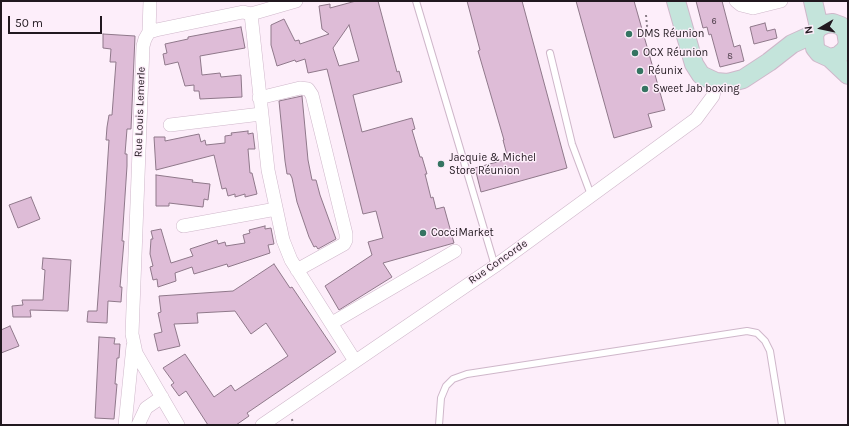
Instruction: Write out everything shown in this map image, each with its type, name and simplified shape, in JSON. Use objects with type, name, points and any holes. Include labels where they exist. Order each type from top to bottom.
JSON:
[{"type":"main road","points":[[676,1],[694,64],[701,75],[716,82],[736,81],[769,62],[792,44],[822,28],[841,26],[846,31],[848,38],[847,52],[838,56],[796,55],[769,62]]},
{"type":"main road","points":[[813,1],[822,28]]},
{"type":"main road","points":[[823,1],[822,28],[815,48],[848,75]]},
{"type":"street","name":"Rue Louis Lemerle","points":[[125,425],[133,344],[132,325],[143,46],[145,38],[149,32],[150,1]]},
{"type":"street","points":[[149,32],[243,12],[251,14],[296,1]]},
{"type":"street","points":[[736,1],[741,5],[753,8],[781,1]]},
{"type":"street","points":[[251,14],[268,170],[282,240],[297,270],[355,361]]},
{"type":"street","name":"Rue Concorde","points":[[262,425],[495,266],[696,119],[713,96],[716,82]]},
{"type":"street","points":[[259,98],[300,88],[308,89],[312,95],[346,234],[344,244],[297,270]]},
{"type":"street","points":[[170,125],[261,114]]},
{"type":"street","points":[[183,226],[276,209]]},
{"type":"street","points":[[332,323],[455,252]]},
{"type":"street","name":"Rue Louis Lemerle","points":[[133,344],[178,425]]},
{"type":"street","points":[[138,425],[146,408],[162,397]]},
{"type":"lane","points":[[416,1],[495,266]]},
{"type":"lane","points":[[550,54],[572,144],[591,195]]},
{"type":"lane","points":[[439,425],[441,398],[446,386],[453,379],[467,374],[747,331],[757,333],[765,341],[770,351],[782,425]]},
{"type":"path","points":[[646,15],[647,26],[649,27]]},
{"type":"building","points":[[356,1],[378,1],[397,72],[399,71],[402,82],[353,95],[362,132],[412,118],[415,129],[412,130],[427,174],[425,174],[431,198],[433,197],[436,209],[444,207],[454,243],[383,263],[392,277],[339,310],[325,286],[372,255],[368,242],[383,238],[376,211],[363,214],[327,69],[308,73],[305,59],[296,62],[295,60],[277,66],[271,45],[271,25],[284,19],[295,41],[299,40],[300,44],[329,34],[322,29],[319,6],[330,4],[330,8]],"holes":[[[349,25],[359,61],[339,66],[333,48]]]},
{"type":"building","points":[[467,1],[522,1],[567,168],[481,192],[475,168],[508,159],[504,140],[478,51],[480,50]]},
{"type":"building","points":[[576,1],[634,1],[665,110],[648,114],[652,127],[614,138]]},
{"type":"building","points":[[696,1],[722,1],[734,47],[740,45],[744,61],[720,67],[711,34],[709,35],[707,27],[703,28]]},
{"type":"building","points":[[765,23],[767,31],[775,29],[777,38],[754,44],[750,27]]},
{"type":"building","points":[[241,27],[245,48],[200,56],[202,75],[220,73],[221,77],[241,75],[242,97],[200,99],[199,91],[194,91],[194,85],[185,86],[178,62],[165,65],[163,54],[167,53],[165,44],[188,39],[188,37]]},
{"type":"building","points":[[103,34],[135,36],[131,129],[127,129],[125,154],[127,154],[127,166],[122,241],[124,241],[120,287],[122,287],[121,302],[108,301],[107,323],[87,322],[88,311],[97,311],[109,140],[106,140],[109,115],[112,115],[116,62],[110,62],[111,49],[103,48]]},
{"type":"building","points":[[302,96],[308,160],[312,180],[316,180],[336,239],[318,249],[316,246],[314,247],[309,237],[297,202],[292,178],[290,174],[287,174],[285,161],[279,101]]},
{"type":"building","points":[[248,131],[248,134],[253,133],[255,149],[248,149],[250,173],[252,173],[257,194],[245,197],[245,194],[235,197],[235,194],[228,196],[226,188],[222,189],[214,155],[156,170],[154,137],[165,137],[165,141],[199,134],[201,142],[205,140],[206,145],[225,143],[225,136],[232,135],[231,133]]},
{"type":"building","points":[[156,175],[210,184],[208,200],[204,199],[203,207],[169,203],[169,206],[156,206]]},
{"type":"building","points":[[31,197],[40,219],[18,228],[9,205]]},
{"type":"building","points":[[265,226],[265,229],[271,228],[274,244],[268,245],[270,253],[228,267],[227,264],[194,274],[192,267],[175,273],[176,281],[158,287],[157,279],[153,280],[150,267],[153,266],[150,254],[151,239],[153,239],[151,231],[161,229],[171,263],[193,256],[190,249],[217,240],[218,244],[225,242],[226,246],[245,243],[243,235],[250,233],[249,230]]},
{"type":"building","points":[[43,258],[71,260],[68,311],[30,310],[31,317],[13,317],[12,306],[23,305],[22,300],[43,300],[45,270],[42,269]]},
{"type":"building","points":[[274,264],[290,288],[292,287],[336,352],[247,413],[249,416],[236,425],[208,425],[186,391],[179,396],[171,385],[174,383],[163,368],[185,354],[214,397],[231,385],[235,391],[288,356],[266,323],[251,334],[235,311],[197,313],[198,323],[174,324],[180,346],[158,351],[154,334],[162,332],[158,313],[161,312],[159,296],[233,291]]},
{"type":"building","points":[[10,326],[19,346],[1,353],[1,330]]},
{"type":"building","points":[[99,337],[115,338],[114,344],[120,344],[119,358],[117,358],[115,384],[117,384],[114,419],[95,418]]},
{"type":"place","name":"DMS Réunion","points":[[629,34]]},
{"type":"place","name":"OCX Réunion","points":[[635,53]]},
{"type":"place","name":"Réunix","points":[[640,71]]},
{"type":"place","name":"Sweet Jab boxing","points":[[645,89]]},
{"type":"place","name":"Jacquie & Michel Store Réunion","points":[[441,164]]},
{"type":"place","name":"CocciMarket","points":[[423,233]]}]
